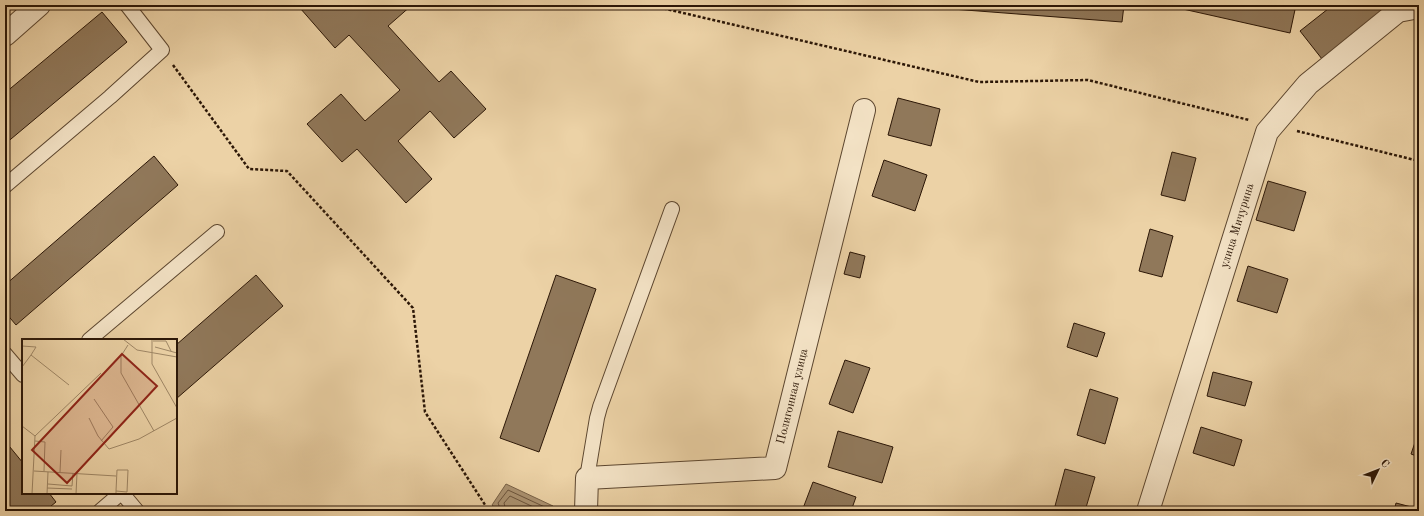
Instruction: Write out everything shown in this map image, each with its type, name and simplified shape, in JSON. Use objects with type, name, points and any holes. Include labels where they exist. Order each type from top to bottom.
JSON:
[{"type":"street","points":[[5,35],[39,5]]},
{"type":"street","name":"улица Мичурина","points":[[1148,511],[1267,132],[1308,84],[1398,11],[1419,7]]},
{"type":"street","name":"Полигонная улица","points":[[587,478],[774,468],[864,110]]},
{"type":"street","points":[[586,511],[587,478]]},
{"type":"lane","points":[[5,186],[110,97],[162,50],[127,5]]},
{"type":"lane","points":[[587,478],[600,407],[672,209]]},
{"type":"lane","points":[[90,339],[217,232]]},
{"type":"lane","points":[[5,354],[22,374]]},
{"type":"lane","points":[[100,511],[121,494]]},
{"type":"lane","points":[[123,494],[137,511]]},
{"type":"path","points":[[649,5],[979,82],[1088,80],[1250,120]]},
{"type":"path","points":[[162,50],[249,169],[287,171],[413,308],[425,412],[489,511]]},
{"type":"path","points":[[1296,131],[1419,161]]},
{"type":"water","points":[[506,484],[553,506],[554,511],[499,511],[492,505]]},
{"type":"building","points":[[303,5],[412,5],[388,26],[439,82],[451,71],[486,109],[454,138],[430,111],[398,141],[432,179],[406,203],[357,149],[342,162],[307,124],[341,94],[365,121],[400,90],[349,35],[335,48],[300,8]]},
{"type":"building","points":[[900,5],[1124,5],[1122,22]]},
{"type":"building","points":[[1165,5],[1296,5],[1290,33]]},
{"type":"building","points":[[1333,5],[1382,5],[1385,9],[1322,59],[1300,31]]},
{"type":"building","points":[[102,12],[127,42],[5,144],[5,93]]},
{"type":"building","points":[[898,98],[940,109],[931,146],[888,135]]},
{"type":"building","points":[[1172,152],[1196,158],[1185,201],[1161,195]]},
{"type":"building","points":[[154,156],[178,185],[16,325],[5,312],[5,285]]},
{"type":"building","points":[[884,160],[927,175],[915,211],[872,196]]},
{"type":"building","points":[[1268,181],[1306,192],[1294,231],[1256,220]]},
{"type":"building","points":[[1150,229],[1173,236],[1162,277],[1139,271]]},
{"type":"building","points":[[850,252],[865,256],[860,278],[844,274]]},
{"type":"building","points":[[1248,266],[1288,279],[1277,313],[1237,301]]},
{"type":"building","points":[[256,275],[283,306],[177,398],[177,344]]},
{"type":"building","points":[[556,275],[596,289],[539,452],[500,438]]},
{"type":"building","points":[[1074,323],[1105,333],[1097,357],[1067,347]]},
{"type":"building","points":[[845,360],[870,368],[853,413],[829,404]]},
{"type":"building","points":[[1213,372],[1252,382],[1245,406],[1207,396]]},
{"type":"building","points":[[1090,389],[1118,398],[1105,444],[1077,435]]},
{"type":"building","points":[[1201,427],[1242,440],[1234,466],[1193,453]]},
{"type":"building","points":[[838,431],[893,447],[882,483],[828,467]]},
{"type":"building","points":[[1419,431],[1419,457],[1411,454]]},
{"type":"building","points":[[5,441],[22,462],[22,494],[50,494],[56,502],[45,511],[5,511]]},
{"type":"building","points":[[1065,469],[1095,477],[1085,511],[1074,511],[1055,506]]},
{"type":"building","points":[[813,482],[856,497],[851,511],[802,511]]},
{"type":"building","points":[[1396,503],[1419,509],[1419,511],[1394,511]]}]
